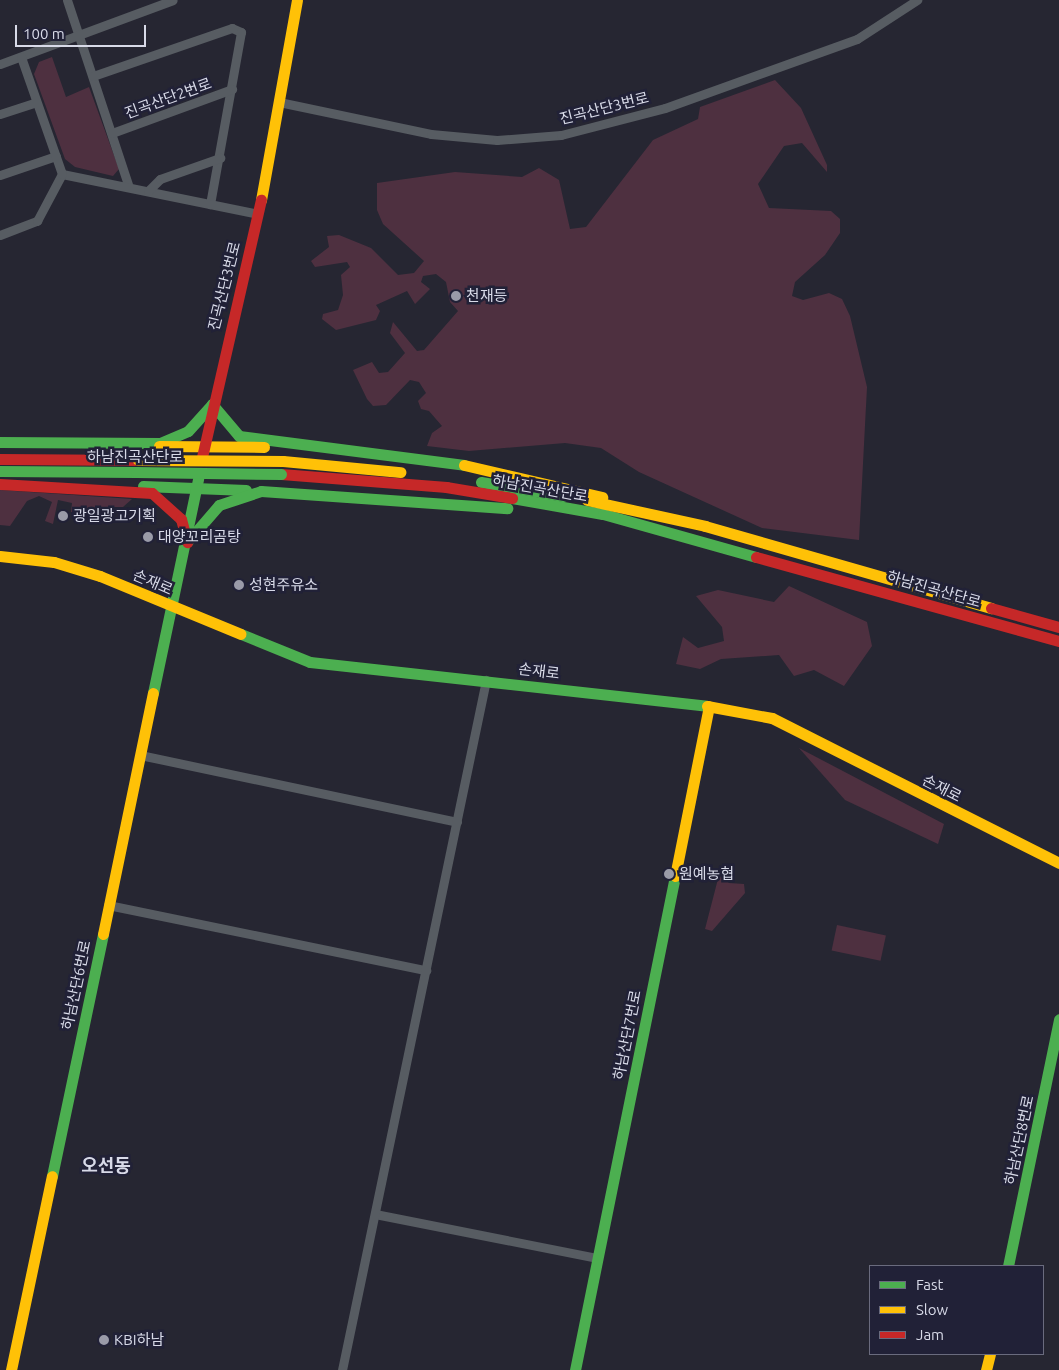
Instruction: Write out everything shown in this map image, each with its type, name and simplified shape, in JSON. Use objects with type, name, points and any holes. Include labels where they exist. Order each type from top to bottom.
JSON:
[{"type":"main road","name":"진곡산단3번로","points":[[187,542],[212,404],[258,214],[297,0]]},
{"type":"main road","points":[[146,445],[188,431],[212,404],[240,436],[281,445],[483,467],[642,510]]},
{"type":"main road","points":[[0,442],[204,448],[281,445]]},
{"type":"main road","name":"하남진곡산단로","points":[[0,459],[281,474],[446,487],[641,525],[848,580],[1059,641]]},
{"type":"main road","name":"하남진곡산단로","points":[[0,471],[283,461],[452,478],[642,510],[844,564],[1059,627]]},
{"type":"main road","points":[[0,484],[260,491],[431,500],[641,525]]},
{"type":"main road","points":[[123,488],[152,493],[171,506],[181,519],[187,542]]},
{"type":"main road","points":[[187,542],[219,505],[260,491]]},
{"type":"main road","name":"하남산단6번로","points":[[10,1370],[171,606],[187,542]]},
{"type":"main road","name":"손재로","points":[[0,556],[54,562],[171,606],[310,662],[346,669],[486,680],[710,706],[772,718],[1059,863]]},
{"type":"main road","name":"하남산단7번로","points":[[575,1370],[710,706]]},
{"type":"main road","name":"하남산단8번로","points":[[1008,1265],[1059,1019]]},
{"type":"main road","points":[[986,1370],[990,1355]]},
{"type":"street","name":"진곡산단2번로","points":[[67,0],[129,187]]},
{"type":"street","points":[[0,64],[173,0]]},
{"type":"street","name":"진곡산단3번로","points":[[279,102],[431,134],[497,140],[561,135],[665,108],[857,39],[917,0]]},
{"type":"street","name":"진곡산단2번로","points":[[93,76],[232,28],[242,37],[210,204]]},
{"type":"street","points":[[0,235],[37,221],[62,174],[21,57]]},
{"type":"street","name":"진곡산단2번로","points":[[112,133],[232,90]]},
{"type":"street","points":[[0,114],[36,102]]},
{"type":"street","points":[[0,175],[56,156]]},
{"type":"street","points":[[148,191],[160,178],[220,158]]},
{"type":"street","points":[[62,174],[258,214]]},
{"type":"street","points":[[342,1370],[486,680]]},
{"type":"street","points":[[140,755],[457,822]]},
{"type":"street","points":[[108,905],[426,970]]},
{"type":"street","points":[[375,1214],[598,1258]]},
{"type":"shaded area","points":[[52,57],[66,97],[89,87],[119,169],[113,176],[75,167],[65,159],[34,74],[39,62]]},
{"type":"shaded area","points":[[775,80],[801,108],[827,165],[827,172],[802,143],[784,146],[758,184],[769,208],[831,211],[840,219],[840,233],[825,255],[795,282],[792,296],[803,300],[829,293],[842,299],[850,316],[867,387],[859,540],[762,528],[639,472],[601,448],[565,443],[469,451],[427,446],[432,433],[442,426],[429,411],[421,409],[418,401],[426,393],[419,382],[410,380],[386,405],[373,406],[367,399],[353,370],[372,362],[379,373],[388,372],[405,353],[390,333],[393,322],[417,351],[424,350],[458,311],[450,302],[446,282],[436,274],[423,276],[421,282],[430,289],[415,304],[407,291],[376,305],[380,311],[376,320],[336,330],[322,319],[323,314],[338,310],[343,295],[341,275],[350,267],[347,262],[315,267],[311,261],[329,247],[327,236],[339,235],[371,248],[398,275],[414,273],[424,261],[383,224],[377,210],[377,183],[455,172],[522,177],[539,168],[559,180],[570,229],[586,227],[653,140],[698,119],[700,107]]},
{"type":"shaded area","points":[[0,490],[132,499],[123,507],[96,507],[94,517],[71,512],[72,503],[58,500],[53,524],[45,521],[52,502],[39,496],[27,501],[10,526],[0,525]]},
{"type":"shaded area","points":[[789,586],[867,622],[872,646],[844,686],[814,670],[794,676],[779,655],[721,659],[700,669],[676,664],[683,637],[698,648],[724,641],[722,627],[696,596],[718,590],[774,602]]},
{"type":"shaded area","points":[[799,748],[944,824],[938,844],[845,800]]},
{"type":"shaded area","points":[[719,875],[729,883],[744,884],[745,893],[712,931],[705,929]]},
{"type":"shaded area","points":[[837,925],[886,935],[881,961],[832,950]]},
{"type":"traffic: fast","points":[[0,442],[160,443],[188,431],[212,404],[239,436],[464,465]]},
{"type":"traffic: fast","points":[[0,471],[136,472]]},
{"type":"traffic: fast","points":[[136,472],[281,474]]},
{"type":"traffic: fast","points":[[153,693],[198,479]]},
{"type":"traffic: fast","points":[[481,482],[563,496]]},
{"type":"traffic: fast","points":[[143,486],[246,490]]},
{"type":"traffic: fast","points":[[187,542],[219,505],[261,491],[507,508]]},
{"type":"traffic: fast","points":[[512,498],[603,514],[756,557]]},
{"type":"traffic: fast","points":[[241,634],[310,662],[707,706]]},
{"type":"traffic: fast","points":[[575,1370],[675,876]]},
{"type":"traffic: fast","points":[[52,1176],[103,934]]},
{"type":"traffic: fast","points":[[1008,1265],[1059,1019]]},
{"type":"traffic: slow","points":[[261,200],[297,0]]},
{"type":"traffic: slow","points":[[159,446],[264,447]]},
{"type":"traffic: slow","points":[[138,460],[283,461]]},
{"type":"traffic: slow","points":[[283,461],[400,472]]},
{"type":"traffic: slow","points":[[464,465],[602,497]]},
{"type":"traffic: slow","points":[[587,500],[705,526],[991,608]]},
{"type":"traffic: slow","points":[[0,556],[54,562],[100,576],[241,634]]},
{"type":"traffic: slow","points":[[103,934],[153,693]]},
{"type":"traffic: slow","points":[[707,706],[772,718],[1059,863]]},
{"type":"traffic: slow","points":[[675,876],[709,706]]},
{"type":"traffic: slow","points":[[11,1370],[52,1176]]},
{"type":"traffic: slow","points":[[986,1370],[990,1355]]},
{"type":"traffic: jam","points":[[202,457],[261,200]]},
{"type":"traffic: jam","points":[[0,459],[138,460]]},
{"type":"traffic: jam","points":[[281,474],[446,487],[512,498]]},
{"type":"traffic: jam","points":[[0,484],[152,493],[181,519],[187,542]]},
{"type":"traffic: jam","points":[[756,557],[1059,641]]},
{"type":"traffic: jam","points":[[991,608],[1059,627]]},
{"type":"place","name":"천재등","points":[[456,296]]},
{"type":"place","name":"광일광고기획","points":[[63,516]]},
{"type":"place","name":"대양꼬리곰탕","points":[[148,537]]},
{"type":"place","name":"성현주유소","points":[[239,585]]},
{"type":"place","name":"원예농협","points":[[669,874]]},
{"type":"place","name":"KBI하남","points":[[104,1340]]},
{"type":"district","name":"오선동","points":[[106,1165]]}]
